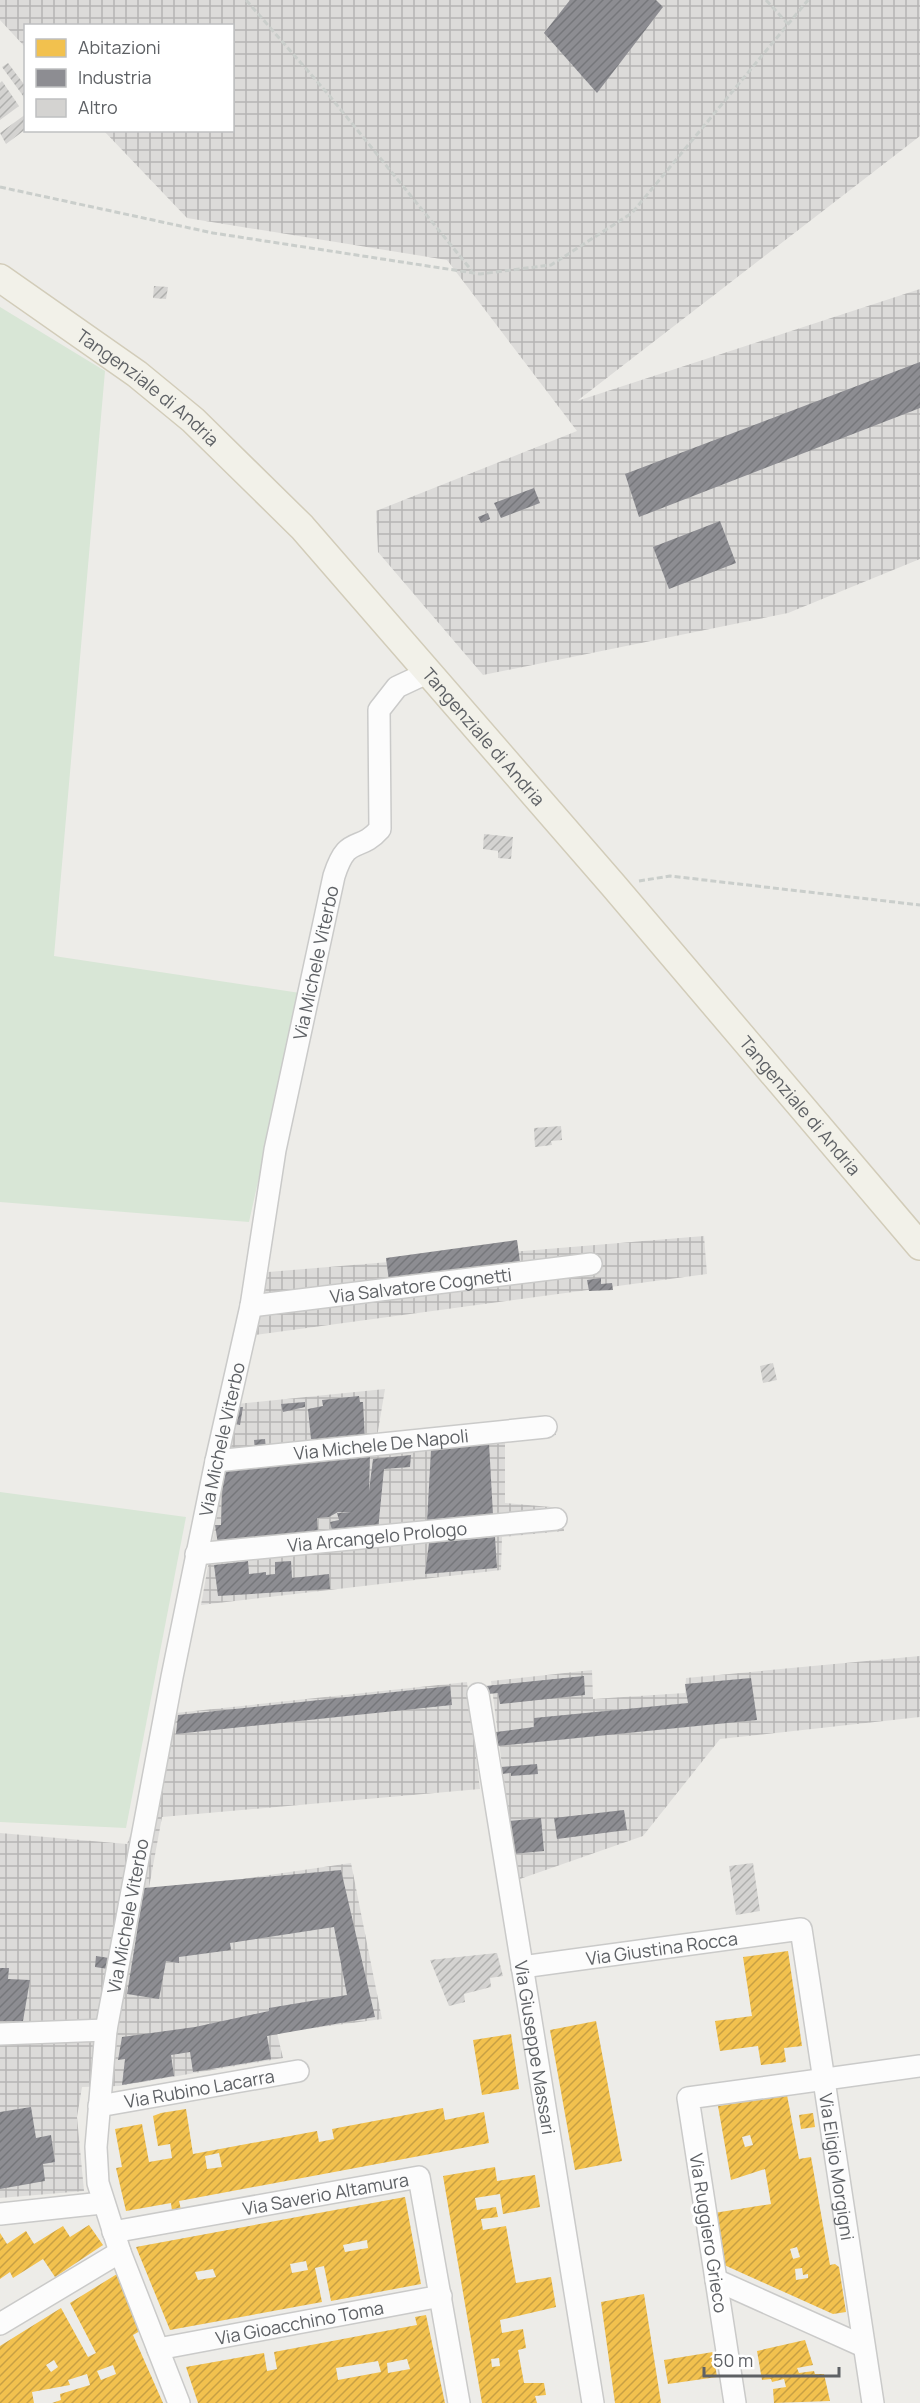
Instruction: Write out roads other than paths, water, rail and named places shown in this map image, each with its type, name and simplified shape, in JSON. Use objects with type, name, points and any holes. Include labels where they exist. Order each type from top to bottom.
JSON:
[{"type":"main road","name":"Tangenziale di Andria","points":[[4,281],[137,374],[193,420],[302,527],[613,885],[920,1246]]},
{"type":"street","name":"Via Michele Viterbo","points":[[179,2403],[120,2252],[102,2203],[98,2183],[96,2147],[106,2030],[196,1554],[251,1306],[275,1150],[334,876],[341,854],[349,847],[373,837],[380,829],[379,711],[397,687],[429,672]]},
{"type":"street","name":"Via Salvatore Cognetti","points":[[251,1306],[591,1264]]},
{"type":"street","name":"Via Michele De Napoli","points":[[216,1461],[546,1427]]},
{"type":"street","name":"Via Arcangelo Prologo","points":[[196,1554],[556,1519]]},
{"type":"street","name":"Via Giuseppe Massari","points":[[478,1694],[593,2403]]},
{"type":"street","name":"Via Giustina Rocca","points":[[522,1966],[801,1929]]},
{"type":"street","name":"Via Eligio Morgigni","points":[[801,1929],[873,2403]]},
{"type":"street","points":[[0,2034],[106,2030]]},
{"type":"street","points":[[822,2078],[920,2066]]},
{"type":"street","name":"Via Rubino Lacarra","points":[[99,2106],[298,2071]]},
{"type":"street","name":"Via Ruggiero Grieco","points":[[735,2403],[688,2098],[822,2078]]},
{"type":"street","name":"Via Saverio Altamura","points":[[113,2232],[418,2177],[459,2403]]},
{"type":"street","points":[[0,2214],[102,2203]]},
{"type":"street","points":[[0,2324],[120,2252]]},
{"type":"street","points":[[716,2280],[863,2346]]},
{"type":"street","name":"Via Gioacchino Toma","points":[[158,2349],[441,2296]]}]
